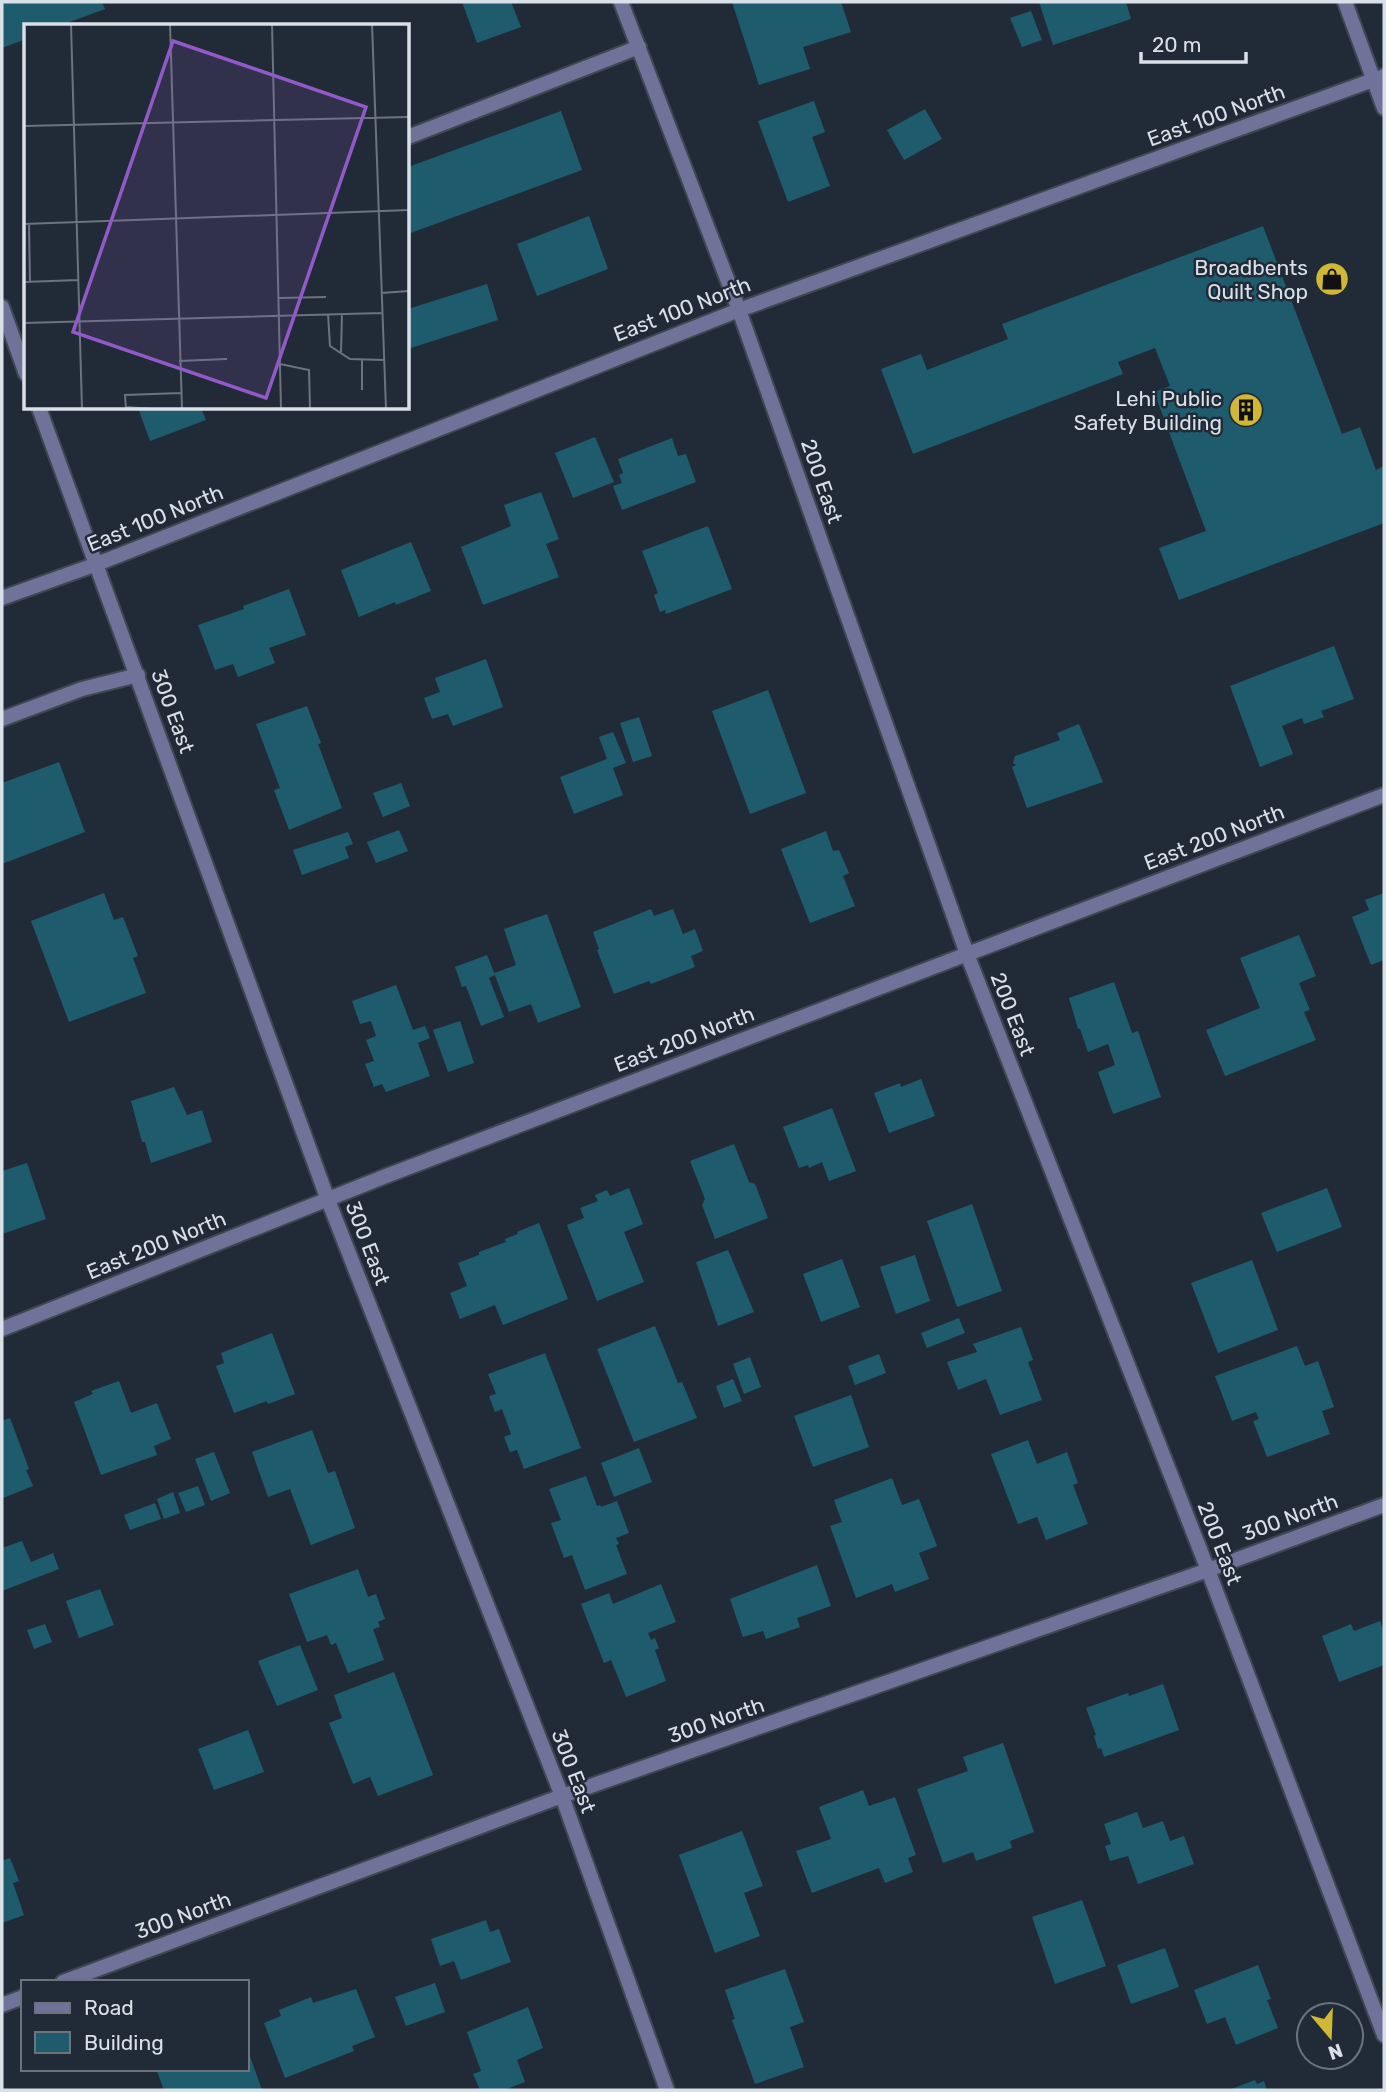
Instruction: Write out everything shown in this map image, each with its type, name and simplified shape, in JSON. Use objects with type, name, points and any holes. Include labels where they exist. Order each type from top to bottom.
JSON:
[{"type":"street","name":"200 East","points":[[621,2],[739,310],[967,954],[1208,1570],[1384,2035]]},
{"type":"street","points":[[1345,2],[1379,78],[1384,108]]},
{"type":"street","points":[[410,136],[639,47]]},
{"type":"street","name":"East 100 North","points":[[2,598],[97,564],[739,310],[1379,78]]},
{"type":"street","points":[[2,307],[24,368]]},
{"type":"street","name":"300 East","points":[[40,410],[328,1200],[562,1796],[667,2090]]},
{"type":"street","points":[[2,719],[82,690],[138,675]]},
{"type":"street","name":"East 200 North","points":[[2,1329],[328,1200],[1384,795]]},
{"type":"street","name":"300 North","points":[[68,1980],[562,1796],[1208,1570],[1384,1505]]},
{"type":"street","points":[[2,2005],[21,1998]]},
{"type":"building","points":[[2,2],[102,2],[105,9],[64,24],[24,24],[24,40],[2,48]]},
{"type":"building","points":[[462,2],[511,2],[521,27],[477,43]]},
{"type":"building","points":[[732,2],[841,2],[851,32],[803,47],[810,69],[759,85]]},
{"type":"building","points":[[1039,2],[1126,2],[1131,19],[1053,45]]},
{"type":"building","points":[[1031,11],[1042,40],[1022,47],[1010,18]]},
{"type":"building","points":[[814,101],[825,132],[812,137],[830,186],[788,202],[758,121]]},
{"type":"building","points":[[925,109],[942,139],[904,160],[887,130]]},
{"type":"building","points":[[561,111],[582,170],[410,233],[410,166]]},
{"type":"building","points":[[589,216],[608,269],[537,296],[517,244]]},
{"type":"building","name":"Lehi Public Safety Building","points":[[1263,226],[1342,434],[1360,427],[1376,470],[1384,466],[1384,523],[1179,600],[1159,548],[1206,531],[1154,392],[1170,386],[1155,348],[1118,362],[1123,374],[913,454],[881,369],[921,354],[927,370],[1008,339],[1002,324]]},
{"type":"building","points":[[487,284],[498,320],[410,348],[410,308]]},
{"type":"building","points":[[139,410],[202,410],[206,420],[150,441]]},
{"type":"building","points":[[595,437],[614,482],[573,498],[555,453]]},
{"type":"building","points":[[672,438],[678,456],[686,454],[696,482],[622,510],[613,486],[622,483],[619,475],[623,473],[618,459]]},
{"type":"building","points":[[541,492],[559,539],[546,544],[559,577],[483,605],[461,547],[511,526],[504,505]]},
{"type":"building","points":[[708,526],[732,589],[666,614],[665,610],[660,612],[654,595],[658,593],[642,551]]},
{"type":"building","points":[[411,542],[431,591],[359,617],[341,570]]},
{"type":"building","points":[[289,589],[306,635],[269,648],[275,663],[238,677],[233,664],[215,670],[198,625]]},
{"type":"building","points":[[1334,646],[1354,699],[1321,711],[1324,717],[1304,724],[1302,718],[1282,726],[1293,754],[1260,767],[1230,686]]},
{"type":"building","points":[[486,659],[503,707],[453,726],[448,714],[432,719],[424,698],[440,692],[435,678]]},
{"type":"building","points":[[768,690],[806,793],[750,814],[712,711]]},
{"type":"building","points":[[307,706],[342,808],[289,830],[274,790],[280,788],[256,724]]},
{"type":"building","points":[[639,717],[652,756],[633,762],[620,723]]},
{"type":"building","points":[[1079,724],[1103,782],[1027,808],[1012,767],[1016,765],[1013,763],[1015,756],[1060,740],[1057,733]]},
{"type":"building","points":[[613,732],[626,763],[613,768],[623,795],[574,814],[560,777],[607,759],[599,737]]},
{"type":"building","points":[[59,762],[85,832],[2,864],[2,783]]},
{"type":"building","points":[[401,783],[410,806],[383,817],[373,793]]},
{"type":"building","points":[[399,830],[408,851],[376,863],[367,842]]},
{"type":"building","points":[[826,831],[833,851],[839,850],[849,873],[843,876],[855,906],[810,923],[781,849]]},
{"type":"building","points":[[348,832],[353,844],[345,847],[349,858],[302,875],[293,850]]},
{"type":"building","points":[[104,893],[114,920],[123,917],[138,956],[133,958],[146,993],[69,1022],[31,921]]},
{"type":"building","points":[[1384,893],[1384,960],[1371,965],[1352,917],[1369,910],[1365,900]]},
{"type":"building","points":[[651,909],[654,916],[673,909],[683,934],[695,929],[703,951],[691,956],[695,967],[651,984],[649,981],[614,994],[593,932]]},
{"type":"building","points":[[547,914],[581,1007],[538,1023],[531,1004],[509,1012],[494,973],[516,965],[504,929]]},
{"type":"building","points":[[1299,935],[1316,976],[1299,983],[1310,1010],[1304,1012],[1316,1040],[1225,1076],[1206,1030],[1260,1008],[1240,958]]},
{"type":"building","points":[[487,955],[495,975],[489,978],[504,1017],[481,1026],[466,986],[462,987],[455,967]]},
{"type":"building","points":[[1114,982],[1132,1033],[1138,1031],[1161,1097],[1113,1114],[1098,1072],[1115,1065],[1108,1044],[1088,1052],[1069,998]]},
{"type":"building","points":[[396,985],[413,1030],[425,1026],[430,1038],[418,1043],[430,1076],[386,1092],[382,1084],[374,1087],[365,1064],[374,1061],[366,1040],[376,1036],[371,1021],[360,1024],[352,1001]]},
{"type":"building","points":[[460,1021],[474,1063],[448,1072],[433,1030]]},
{"type":"building","points":[[921,1079],[935,1116],[889,1133],[874,1093],[900,1083],[901,1087]]},
{"type":"building","points":[[174,1087],[187,1115],[202,1110],[212,1142],[151,1163],[145,1142],[142,1142],[131,1101]]},
{"type":"building","points":[[832,1108],[856,1171],[829,1181],[822,1162],[809,1168],[808,1165],[799,1168],[783,1127]]},
{"type":"building","points":[[734,1144],[749,1182],[755,1184],[768,1218],[715,1239],[702,1205],[705,1199],[690,1161]]},
{"type":"building","points":[[27,1163],[46,1219],[2,1234],[2,1171]]},
{"type":"building","points":[[629,1188],[643,1224],[624,1232],[644,1282],[597,1301],[567,1225],[584,1218],[580,1208],[598,1201],[595,1195],[607,1190],[610,1196]]},
{"type":"building","points":[[1327,1188],[1342,1227],[1277,1252],[1261,1213]]},
{"type":"building","points":[[972,1204],[1002,1291],[957,1307],[927,1221]]},
{"type":"building","points":[[539,1223],[568,1299],[503,1325],[495,1305],[460,1319],[450,1293],[467,1286],[458,1263],[506,1242],[505,1239],[518,1234],[517,1232]]},
{"type":"building","points":[[728,1250],[754,1312],[718,1326],[696,1262]]},
{"type":"building","points":[[915,1255],[930,1301],[896,1314],[880,1267]]},
{"type":"building","points":[[842,1259],[860,1307],[821,1322],[803,1274]]},
{"type":"building","points":[[1252,1260],[1278,1330],[1218,1353],[1191,1283]]},
{"type":"building","points":[[959,1318],[965,1333],[927,1348],[921,1333]]},
{"type":"building","points":[[655,1326],[678,1383],[682,1382],[697,1418],[634,1442],[597,1349]]},
{"type":"building","points":[[1021,1327],[1033,1360],[1028,1362],[1042,1400],[1000,1415],[986,1379],[958,1390],[947,1362],[977,1352],[973,1344]]},
{"type":"building","points":[[272,1333],[295,1394],[234,1413],[216,1366],[224,1363],[221,1353]]},
{"type":"building","points":[[1297,1346],[1305,1366],[1318,1361],[1334,1407],[1322,1411],[1330,1434],[1267,1457],[1253,1421],[1259,1419],[1256,1412],[1232,1421],[1215,1376]]},
{"type":"building","points":[[545,1353],[581,1448],[524,1469],[517,1450],[510,1452],[504,1437],[511,1434],[502,1409],[495,1412],[489,1396],[496,1394],[488,1374]]},
{"type":"building","points":[[879,1354],[886,1373],[855,1385],[848,1366]]},
{"type":"building","points":[[750,1357],[761,1387],[744,1394],[733,1364]]},
{"type":"building","points":[[733,1379],[742,1401],[724,1408],[716,1386]]},
{"type":"building","points":[[119,1381],[131,1413],[157,1403],[171,1439],[154,1446],[157,1455],[101,1475],[74,1402],[93,1394],[91,1391]]},
{"type":"building","points":[[851,1395],[869,1447],[813,1467],[794,1416]]},
{"type":"building","points":[[10,1418],[33,1486],[3,1498],[2,1421]]},
{"type":"building","points":[[312,1430],[328,1473],[335,1471],[355,1528],[311,1545],[290,1489],[268,1497],[252,1452]]},
{"type":"building","points":[[1028,1440],[1037,1464],[1067,1452],[1078,1483],[1073,1485],[1088,1524],[1046,1540],[1037,1517],[1018,1524],[991,1454]]},
{"type":"building","points":[[639,1448],[652,1482],[614,1497],[601,1463]]},
{"type":"building","points":[[214,1452],[230,1493],[211,1501],[195,1459]]},
{"type":"building","points":[[586,1476],[597,1506],[617,1501],[629,1533],[616,1538],[627,1574],[585,1590],[572,1555],[564,1558],[551,1523],[561,1520],[549,1489]]},
{"type":"building","points":[[892,1478],[902,1505],[919,1499],[937,1546],[919,1553],[929,1579],[895,1592],[892,1584],[856,1598],[830,1526],[842,1522],[834,1500]]},
{"type":"building","points":[[198,1486],[205,1505],[186,1512],[178,1493]]},
{"type":"building","points":[[173,1492],[180,1513],[164,1519],[157,1499]]},
{"type":"building","points":[[155,1503],[161,1519],[130,1530],[124,1515]]},
{"type":"building","points":[[22,1541],[31,1562],[53,1553],[59,1569],[2,1591],[2,1548]]},
{"type":"building","points":[[817,1565],[831,1606],[797,1618],[800,1627],[766,1639],[763,1631],[743,1637],[730,1599]]},
{"type":"building","points":[[358,1569],[368,1597],[376,1594],[385,1619],[378,1622],[380,1627],[373,1629],[384,1660],[348,1673],[336,1643],[331,1645],[327,1635],[307,1642],[289,1594]]},
{"type":"building","points":[[661,1584],[676,1622],[648,1633],[651,1640],[655,1638],[659,1648],[655,1650],[666,1681],[626,1697],[611,1660],[604,1663],[581,1604],[609,1593],[613,1604]]},
{"type":"building","points":[[100,1589],[114,1625],[79,1638],[66,1601]]},
{"type":"building","points":[[1380,1621],[1384,1633],[1384,1665],[1339,1682],[1322,1636],[1351,1624],[1354,1631]]},
{"type":"building","points":[[45,1624],[52,1642],[34,1649],[27,1630]]},
{"type":"building","points":[[300,1645],[318,1690],[277,1706],[258,1661]]},
{"type":"building","points":[[394,1672],[433,1775],[378,1796],[370,1777],[353,1784],[329,1723],[342,1718],[334,1695]]},
{"type":"building","points":[[1163,1684],[1179,1730],[1104,1757],[1101,1748],[1098,1749],[1086,1708]]},
{"type":"building","points":[[248,1730],[264,1772],[214,1790],[198,1749]]},
{"type":"building","points":[[1003,1743],[1034,1832],[1010,1841],[1012,1848],[976,1861],[973,1852],[943,1863],[917,1789],[968,1771],[963,1757]]},
{"type":"building","points":[[863,1790],[869,1806],[895,1797],[916,1855],[908,1858],[913,1872],[885,1883],[879,1868],[812,1893],[796,1851],[831,1839],[819,1807]]},
{"type":"building","points":[[1137,1812],[1143,1828],[1163,1821],[1170,1841],[1184,1836],[1194,1864],[1138,1884],[1128,1856],[1110,1861],[1105,1846],[1111,1844],[1104,1824]]},
{"type":"building","points":[[742,1831],[763,1886],[744,1893],[760,1936],[715,1953],[679,1855]]},
{"type":"building","points":[[10,1858],[19,1881],[13,1883],[24,1915],[2,1923],[2,1861]]},
{"type":"building","points":[[1082,1900],[1106,1966],[1055,1984],[1032,1917]]},
{"type":"building","points":[[486,1920],[490,1932],[499,1929],[511,1962],[461,1980],[454,1961],[440,1966],[431,1939]]},
{"type":"building","points":[[1165,1948],[1179,1987],[1131,2004],[1117,1965]]},
{"type":"building","points":[[1258,1965],[1271,1999],[1267,2000],[1278,2028],[1236,2045],[1225,2017],[1207,2024],[1194,1990]]},
{"type":"building","points":[[785,1969],[804,2022],[790,2027],[804,2067],[755,2084],[732,2020],[735,2019],[725,1990]]},
{"type":"building","points":[[435,1983],[445,2012],[406,2026],[395,1997]]},
{"type":"building","points":[[356,1989],[375,2037],[352,2046],[354,2051],[285,2078],[264,2023],[281,2016],[279,2010],[311,1997],[313,2003]]},
{"type":"building","points":[[528,2007],[543,2048],[517,2060],[525,2082],[504,2090],[480,2090],[473,2074],[481,2071],[467,2032]]},
{"type":"building","points":[[248,2051],[262,2090],[164,2090],[157,2071],[248,2071]]},
{"type":"building","points":[[1255,2080],[1257,2084],[1264,2081],[1267,2090],[1229,2090]]},
{"type":"place","name":"Broadbents Quilt Shop","points":[[1332,279]]},
{"type":"place","name":"Lehi Public Safety Building","points":[[1246,410]]}]
